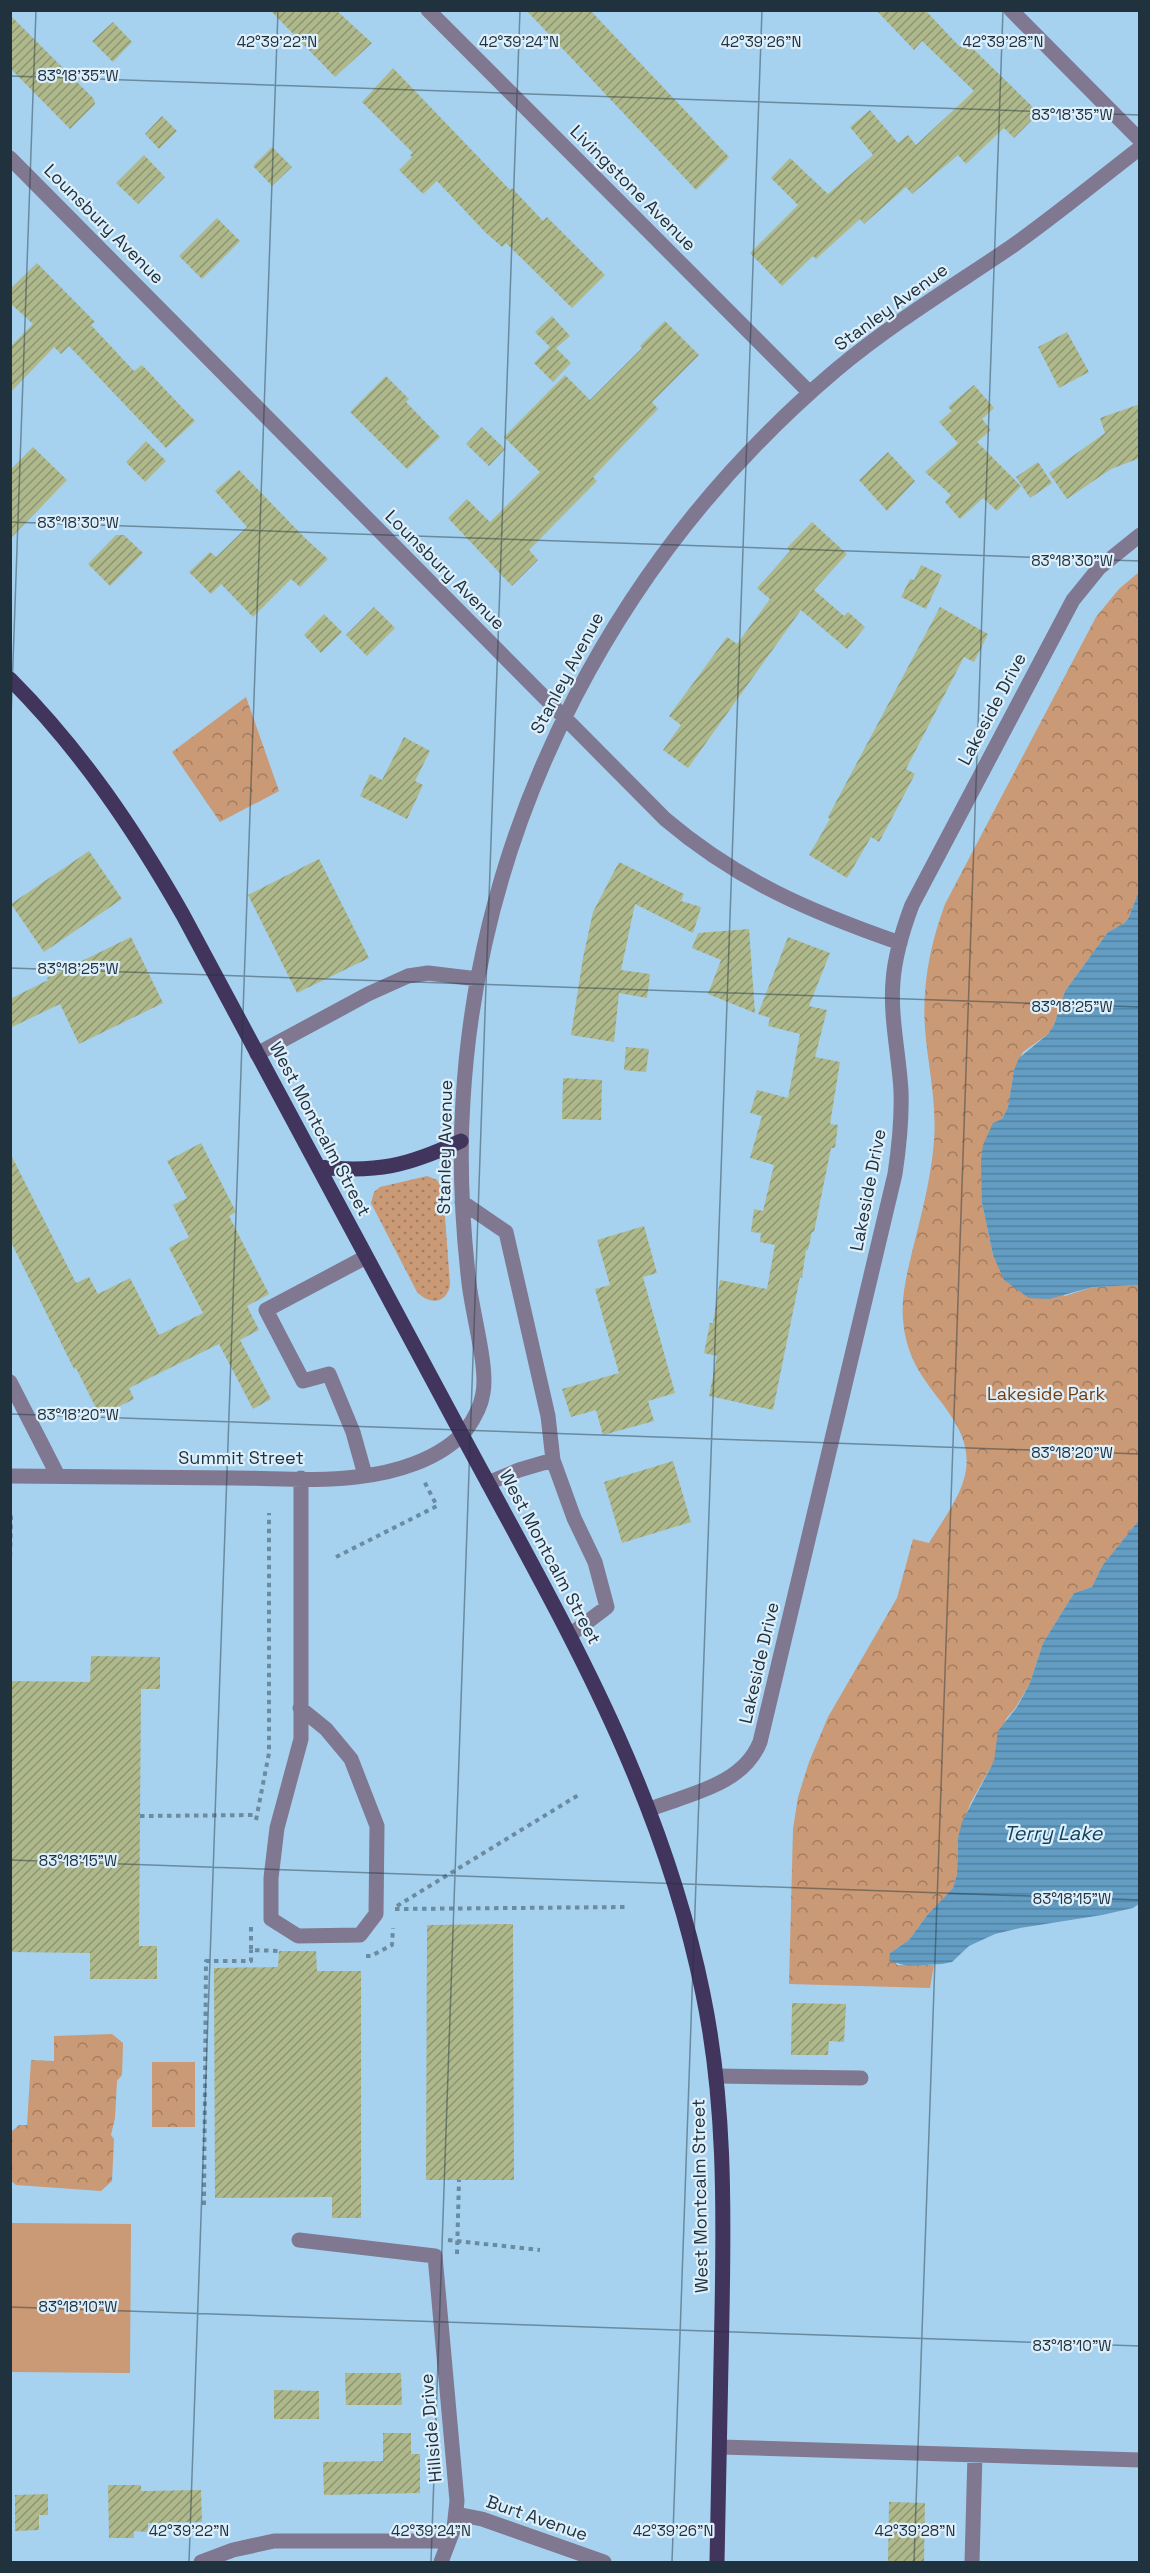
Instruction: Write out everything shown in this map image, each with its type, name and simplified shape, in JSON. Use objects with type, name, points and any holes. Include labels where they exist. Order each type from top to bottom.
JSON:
[{"type":"main road","name":"West Montcalm Street","points":[[10,679],[69,744],[128,823],[183,915],[570,1635],[630,1759],[650,1809],[673,1875],[693,1946],[716,2076],[723,2190],[717,2562]]},
{"type":"main road","points":[[318,1167],[351,1170],[396,1166],[429,1156],[461,1141]]},
{"type":"street","name":"Livingstone Avenue","points":[[428,10],[810,393]]},
{"type":"street","points":[[1011,10],[1140,140]]},
{"type":"street","name":"Stanley Avenue","points":[[462,1435],[478,1409],[484,1377],[469,1284],[462,1202],[461,1141],[466,1064],[478,979],[489,925],[511,847],[543,761],[604,641],[669,544],[734,468],[810,393],[864,348],[1013,245],[1140,148]]},
{"type":"street","name":"Lounsbury Avenue","points":[[10,158],[665,819],[726,865],[802,907],[900,943]]},
{"type":"street","name":"Lakeside Drive","points":[[650,1809],[733,1776],[750,1761],[760,1742],[895,1174],[900,1132],[901,1093],[892,1002],[895,962],[912,904],[1066,612],[1081,588],[1098,568],[1140,536]]},
{"type":"street","points":[[257,1054],[368,994],[408,976],[428,973],[478,979]]},
{"type":"street","points":[[462,1202],[506,1232],[548,1416],[553,1460],[574,1518],[595,1562],[606,1607],[570,1635]]},
{"type":"street","points":[[365,1475],[353,1432],[329,1374],[303,1381],[266,1310],[366,1257]]},
{"type":"street","points":[[10,1382],[58,1476]]},
{"type":"street","name":"Summit Street","points":[[10,1476],[301,1478],[365,1475],[416,1463],[433,1455],[462,1435]]},
{"type":"street","points":[[488,1483],[519,1470],[553,1460]]},
{"type":"street","points":[[300,1707],[326,1729],[351,1759],[377,1826],[376,1914],[360,1935],[298,1936],[271,1918],[271,1878],[277,1828],[301,1739],[300,1707],[301,1478]]},
{"type":"street","points":[[716,2076],[861,2078]]},
{"type":"street","name":"Hillside Drive","points":[[299,2240],[435,2256],[456,2514],[441,2562]]},
{"type":"street","points":[[720,2447],[1140,2460]]},
{"type":"street","points":[[972,2562],[975,2455]]},
{"type":"street","name":"Burt Avenue","points":[[456,2514],[482,2519],[604,2562]]},
{"type":"street","points":[[201,2562],[233,2550],[274,2541],[449,2541]]},
{"type":"path","points":[[336,1557],[437,1506],[423,1479]]},
{"type":"path","points":[[10,1565],[11,1512]]},
{"type":"path","points":[[580,1794],[393,1909],[628,1907]]},
{"type":"path","points":[[140,1816],[256,1815]]},
{"type":"path","points":[[204,2205],[206,1961],[251,1961],[251,1950]]},
{"type":"path","points":[[457,2259],[459,2180]]},
{"type":"green space","name":"Lakeside Park","points":[[1139,572],[1139,891],[1128,919],[1108,932],[1065,991],[1054,1025],[1048,1034],[1023,1052],[1014,1070],[1008,1107],[1002,1119],[982,1203],[993,1255],[1065,1296],[1093,1287],[1139,1285],[1139,1520],[1102,1566],[1092,1587],[1074,1593],[1043,1643],[1030,1683],[1006,1719],[994,1761],[970,1804],[958,1838],[957,1874],[953,1888],[928,1914],[909,1940],[890,1953],[897,1965],[934,1965],[930,1988],[789,1984],[793,1829],[798,1797],[809,1762],[828,1717],[897,1598],[913,1539],[929,1543],[956,1499],[966,1470],[964,1442],[959,1429],[916,1365],[906,1339],[903,1319],[905,1285],[933,1155],[935,1127],[924,1013],[931,950],[945,904],[1096,617],[1119,589]]},
{"type":"green space","points":[[246,697],[279,791],[220,822],[172,752]]},
{"type":"green space","points":[[427,1176],[437,1180],[443,1190],[450,1284],[449,1290],[442,1299],[433,1301],[417,1292],[371,1203],[374,1192],[380,1187]]},
{"type":"green space","points":[[112,2034],[123,2043],[122,2075],[117,2081],[115,2118],[111,2135],[114,2139],[112,2181],[101,2191],[16,2185],[11,2181],[11,2132],[19,2125],[27,2125],[31,2060],[54,2061],[54,2036]]},
{"type":"green space","points":[[152,2062],[195,2062],[195,2127],[152,2127]]},
{"type":"green space","points":[[11,2223],[131,2224],[130,2373],[11,2372]]},
{"type":"water","points":[[1139,891],[1139,1285],[1093,1287],[1049,1299],[1029,1298],[1004,1280],[993,1255],[982,1203],[983,1145],[993,1123],[1002,1119],[1008,1107],[1014,1070],[1019,1058],[1048,1034],[1054,1025],[1065,991],[1108,932],[1128,919]]},
{"type":"water","name":"Terry Lake","points":[[1139,1520],[1139,1904],[1133,1908],[1102,1915],[995,1934],[969,1946],[952,1962],[908,1966],[889,1961],[890,1953],[909,1940],[928,1914],[953,1888],[957,1874],[958,1838],[962,1822],[994,1761],[998,1731],[1017,1707],[1030,1683],[1043,1643],[1074,1593],[1092,1587],[1102,1566]]},
{"type":"building","points":[[270,10],[336,10],[372,43],[335,77]]},
{"type":"building","points":[[526,10],[590,10],[729,157],[696,190]]},
{"type":"building","points":[[876,10],[925,10],[960,47],[966,42],[1039,113],[1014,138],[1004,128],[966,164],[958,155],[912,194],[906,187],[864,224],[860,219],[816,259],[813,256],[782,286],[750,253],[798,205],[771,178],[790,158],[828,194],[873,155],[850,127],[870,110],[898,143],[908,135],[916,145],[974,91],[922,41],[914,50]]},
{"type":"building","points":[[10,15],[94,99],[95,104],[70,129],[10,68]]},
{"type":"building","points":[[113,22],[132,42],[113,62],[92,41]]},
{"type":"building","points":[[393,68],[510,190],[512,188],[543,221],[547,217],[605,275],[572,308],[506,243],[502,247],[485,232],[437,181],[423,194],[399,170],[413,153],[362,102]]},
{"type":"building","points":[[162,116],[177,131],[159,149],[145,134]]},
{"type":"building","points":[[272,147],[292,167],[272,186],[253,166]]},
{"type":"building","points":[[144,155],[165,177],[138,204],[116,183]]},
{"type":"building","points":[[217,218],[240,241],[202,279],[179,256]]},
{"type":"building","points":[[37,263],[95,322],[91,325],[134,371],[142,365],[195,421],[166,448],[69,346],[61,354],[54,347],[10,393],[10,347],[33,324],[10,303],[10,289]]},
{"type":"building","points":[[552,316],[570,336],[556,348],[571,363],[553,382],[534,363],[550,347],[535,332]]},
{"type":"building","points":[[665,321],[699,355],[652,402],[658,409],[593,477],[597,481],[529,550],[538,560],[512,586],[448,518],[467,499],[490,522],[540,472],[504,437],[565,375],[590,400],[642,348],[640,346]]},
{"type":"building","points":[[1067,332],[1089,372],[1059,388],[1038,347]]},
{"type":"building","points":[[386,376],[409,399],[406,402],[440,437],[407,469],[350,412]]},
{"type":"building","points":[[974,385],[994,408],[982,419],[991,430],[977,442],[1021,486],[997,511],[983,498],[960,519],[945,502],[951,495],[925,472],[958,443],[939,422],[952,411],[948,407]]},
{"type":"building","points":[[1140,404],[1140,458],[1111,469],[1067,499],[1049,473],[1105,433],[1100,418]]},
{"type":"building","points":[[482,427],[505,449],[489,466],[466,444]]},
{"type":"building","points":[[146,441],[166,461],[145,482],[126,462]]},
{"type":"building","points":[[33,447],[67,480],[10,539],[10,470]]},
{"type":"building","points":[[888,452],[915,481],[887,511],[859,480]]},
{"type":"building","points":[[1038,462],[1052,483],[1030,498],[1016,477]]},
{"type":"building","points":[[239,470],[328,559],[300,587],[291,579],[253,617],[221,584],[211,594],[189,572],[210,552],[216,557],[247,527],[215,491]]},
{"type":"building","points":[[812,522],[847,554],[814,590],[844,616],[848,612],[865,627],[847,649],[801,610],[688,768],[663,750],[681,725],[669,716],[727,637],[737,644],[770,599],[757,588],[790,551],[787,548]]},
{"type":"building","points":[[116,535],[124,535],[143,553],[110,586],[88,564]]},
{"type":"building","points":[[921,565],[942,575],[926,609],[901,597],[910,579],[914,580]]},
{"type":"building","points":[[374,607],[395,628],[367,656],[346,635]]},
{"type":"building","points":[[940,607],[988,634],[974,662],[964,657],[906,769],[915,774],[879,842],[871,837],[847,878],[809,855]]},
{"type":"building","points":[[324,614],[342,632],[321,653],[304,635]]},
{"type":"building","points":[[404,737],[430,751],[415,781],[423,785],[407,819],[360,796],[370,774],[382,780]]},
{"type":"building","points":[[89,851],[122,899],[44,952],[11,904]]},
{"type":"building","points":[[319,859],[369,958],[297,993],[248,895]]},
{"type":"building","points":[[619,862],[684,894],[681,901],[701,907],[693,933],[635,904],[621,970],[650,974],[647,998],[619,993],[614,1042],[571,1035],[593,912]]},
{"type":"building","points":[[749,929],[755,1013],[708,994],[721,960],[692,948],[698,933]]},
{"type":"building","points":[[131,937],[163,1003],[79,1044],[60,1004],[10,1028],[10,999],[48,980],[47,978]]},
{"type":"building","points":[[788,937],[830,953],[809,1006],[827,1010],[815,1057],[840,1062],[830,1124],[838,1125],[835,1148],[831,1148],[814,1232],[812,1232],[808,1250],[806,1250],[773,1410],[709,1396],[717,1356],[704,1353],[710,1323],[713,1323],[720,1280],[767,1289],[775,1245],[760,1242],[761,1233],[751,1232],[754,1209],[763,1211],[774,1165],[750,1158],[762,1116],[750,1113],[757,1090],[788,1098],[800,1034],[768,1026],[770,1018],[758,1014]]},
{"type":"building","points":[[626,1047],[649,1049],[646,1072],[624,1070]]},
{"type":"building","points":[[563,1078],[602,1080],[601,1120],[562,1119]]},
{"type":"building","points":[[201,1143],[236,1212],[229,1216],[269,1294],[247,1306],[259,1330],[240,1340],[271,1399],[253,1409],[219,1344],[129,1388],[134,1399],[100,1416],[10,1240],[10,1153],[76,1283],[89,1277],[98,1294],[130,1278],[159,1335],[203,1313],[169,1248],[189,1237],[173,1205],[187,1198],[167,1161]]},
{"type":"building","points":[[644,1226],[657,1273],[643,1277],[675,1393],[648,1401],[654,1421],[603,1435],[596,1410],[571,1417],[562,1389],[619,1373],[595,1289],[610,1285],[597,1240]]},
{"type":"building","points":[[673,1461],[691,1522],[622,1543],[604,1482]]},
{"type":"building","points":[[91,1656],[160,1657],[160,1689],[141,1689],[139,1946],[157,1946],[157,1979],[90,1979],[90,1953],[10,1952],[10,1681],[90,1682]]},
{"type":"building","points":[[513,1924],[514,2180],[426,2180],[427,1925]]},
{"type":"building","points":[[279,1951],[316,1951],[317,1971],[361,1971],[361,2218],[332,2218],[332,2197],[215,2198],[214,1968],[278,1967]]},
{"type":"building","points":[[792,2003],[846,2004],[844,2042],[829,2041],[828,2055],[791,2055]]},
{"type":"building","points":[[345,2373],[401,2373],[402,2405],[346,2405]]},
{"type":"building","points":[[274,2390],[319,2391],[319,2419],[274,2419]]},
{"type":"building","points":[[383,2433],[411,2433],[411,2454],[420,2454],[420,2493],[324,2495],[323,2462],[383,2461]]},
{"type":"building","points":[[108,2485],[141,2485],[141,2491],[201,2490],[202,2522],[148,2523],[148,2532],[134,2531],[134,2538],[109,2538]]},
{"type":"building","points":[[48,2494],[48,2515],[39,2515],[39,2530],[15,2531],[15,2495]]},
{"type":"building","points":[[889,2502],[925,2503],[924,2562],[888,2562]]}]
